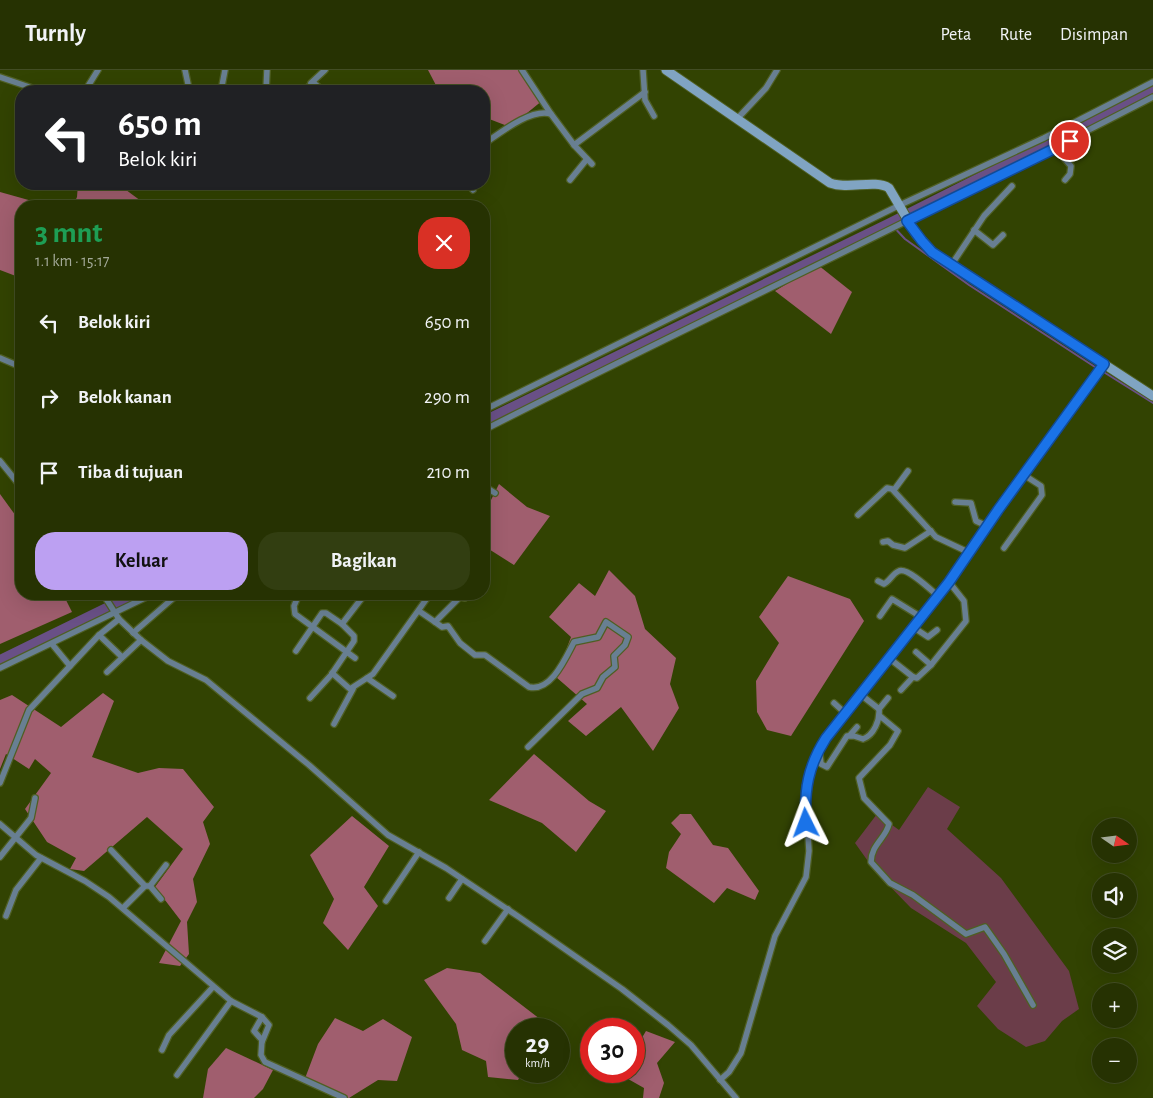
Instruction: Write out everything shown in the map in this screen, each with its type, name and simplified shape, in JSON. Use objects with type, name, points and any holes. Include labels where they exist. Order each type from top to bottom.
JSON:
[{"type":"main road","points":[[666,70],[830,183],[844,187],[885,186],[892,191],[907,220],[926,246],[1101,368],[1153,396]]},
{"type":"street","points":[[89,85],[98,70]]},
{"type":"street","points":[[185,70],[188,85]]},
{"type":"street","points":[[222,85],[224,70]]},
{"type":"street","points":[[266,70],[266,85]]},
{"type":"street","points":[[309,85],[325,70]]},
{"type":"street","points":[[523,70],[550,114],[574,145],[592,164]]},
{"type":"street","points":[[643,70],[648,108],[654,116]]},
{"type":"street","points":[[737,119],[766,88],[778,70]]},
{"type":"street","points":[[0,77],[23,85]]},
{"type":"street","points":[[490,407],[1044,138],[1153,82]]},
{"type":"street","points":[[311,83],[317,85]]},
{"type":"street","points":[[574,145],[645,92]]},
{"type":"street","points":[[490,427],[1055,148],[1153,97]]},
{"type":"street","points":[[490,140],[503,130],[537,112],[550,114]]},
{"type":"street","points":[[1055,148],[1071,166],[1070,174],[1065,180]]},
{"type":"street","points":[[570,180],[587,159]]},
{"type":"street","points":[[952,264],[984,216],[1012,186]]},
{"type":"street","points":[[974,230],[993,245],[1003,234]]},
{"type":"street","points":[[0,358],[15,364]]},
{"type":"street","points":[[720,1080],[729,1072],[741,1053],[775,936],[806,877],[809,851],[805,787],[817,753],[845,713],[949,582],[986,526],[1101,368]]},
{"type":"street","points":[[0,461],[15,478]]},
{"type":"street","points":[[894,490],[908,470]]},
{"type":"street","points":[[1004,548],[1042,495],[1041,486],[1024,475]]},
{"type":"street","points":[[858,515],[887,488],[894,490],[936,537],[968,552]]},
{"type":"street","points":[[490,489],[495,492]]},
{"type":"street","points":[[955,502],[971,503],[976,520],[986,526]]},
{"type":"street","points":[[883,542],[888,541],[893,545],[905,548],[931,531]]},
{"type":"street","points":[[878,581],[884,584],[902,570],[908,572],[938,596]]},
{"type":"street","points":[[889,658],[912,677],[917,678],[931,665],[966,621],[964,601],[949,582]]},
{"type":"street","points":[[880,616],[892,599],[921,617]]},
{"type":"street","points":[[106,600],[119,619],[141,640],[168,661],[206,680],[309,765],[388,835],[462,879],[622,989],[691,1045],[736,1098]]},
{"type":"street","points":[[0,668],[141,600]]},
{"type":"street","points":[[133,633],[171,600]]},
{"type":"street","points":[[296,600],[294,606],[295,614],[355,658]]},
{"type":"street","points":[[342,624],[360,600]]},
{"type":"street","points":[[334,724],[354,689],[373,674],[425,600]]},
{"type":"street","points":[[435,622],[456,600]]},
{"type":"street","points":[[419,611],[442,627],[448,626],[460,643],[475,655],[485,655],[522,684],[536,689],[543,687],[552,678],[574,642],[598,637],[606,622],[628,636],[625,645],[614,656],[615,667],[604,677],[597,688],[582,694],[528,747]]},
{"type":"street","points":[[296,651],[311,627],[324,612],[342,624],[355,639],[332,673],[310,698]]},
{"type":"street","points":[[0,783],[29,710],[99,635],[119,619]]},
{"type":"street","points":[[913,628],[928,636],[937,630]]},
{"type":"street","points":[[99,635],[122,657]]},
{"type":"street","points":[[107,672],[141,640]]},
{"type":"street","points":[[52,644],[70,666]]},
{"type":"street","points":[[916,652],[931,665]]},
{"type":"street","points":[[332,673],[350,688],[354,689]]},
{"type":"street","points":[[901,690],[912,677]]},
{"type":"street","points":[[367,678],[393,696]]},
{"type":"street","points":[[850,735],[867,738],[874,730],[880,716],[879,709],[860,694]]},
{"type":"street","points":[[879,709],[888,698]]},
{"type":"street","points":[[834,703],[845,713]]},
{"type":"street","points":[[880,716],[898,731],[890,744],[860,778],[864,798],[889,824],[888,830],[874,848],[871,862],[890,883],[913,895],[966,934],[970,935],[980,927],[988,930],[1033,1005]]},
{"type":"street","points":[[817,753],[820,755],[821,764],[828,766],[841,744],[856,727]]},
{"type":"street","points":[[0,857],[31,818],[35,798]]},
{"type":"street","points":[[0,824],[41,858],[85,881],[123,908],[178,953],[231,1002],[262,1017],[269,1025],[262,1042],[261,1055],[265,1062],[344,1098]]},
{"type":"street","points":[[111,850],[162,899]]},
{"type":"street","points":[[386,901],[419,852]]},
{"type":"street","points":[[6,916],[16,890],[41,858]]},
{"type":"street","points":[[123,908],[166,865]]},
{"type":"street","points":[[449,898],[462,879]]},
{"type":"street","points":[[485,941],[508,910]]},
{"type":"street","points":[[162,1050],[168,1035],[213,987]]},
{"type":"street","points":[[177,1075],[231,1002]]},
{"type":"street","points":[[262,1017],[254,1031],[262,1042]]},
{"type":"shaded area","points":[[428,70],[522,70],[543,100],[510,127],[490,119],[490,85],[436,85]]},
{"type":"shaded area","points":[[78,190],[126,190],[140,200],[76,200]]},
{"type":"shaded area","points":[[0,192],[29,200],[15,200],[15,276],[0,270]]},
{"type":"shaded area","points":[[818,265],[852,292],[831,334],[775,291]]},
{"type":"shaded area","points":[[499,484],[527,507],[550,516],[514,565],[490,550],[490,502]]},
{"type":"shaded area","points":[[0,494],[15,515],[15,600],[66,600],[72,612],[0,644]]},
{"type":"shaded area","points":[[609,570],[635,596],[645,629],[676,658],[670,684],[679,708],[653,751],[621,707],[586,736],[568,721],[587,704],[556,677],[571,637],[549,617],[579,583],[595,596]]},
{"type":"shaded area","points":[[788,576],[850,599],[864,621],[791,736],[767,730],[757,712],[756,681],[779,643],[759,617]]},
{"type":"shaded area","points":[[103,693],[114,701],[92,757],[138,773],[159,768],[183,769],[214,807],[203,822],[210,844],[193,879],[197,902],[187,922],[189,954],[180,966],[159,963],[181,921],[155,887],[183,849],[147,817],[84,871],[70,869],[76,858],[47,842],[25,809],[51,773],[35,759],[29,769],[6,754],[0,769],[0,700],[12,695],[61,727]]},
{"type":"shaded area","points":[[534,754],[589,801],[606,811],[576,852],[542,823],[489,800]]},
{"type":"shaded area","points":[[928,787],[960,807],[947,829],[1001,878],[1069,971],[1079,1009],[1062,1021],[1045,1041],[1026,1047],[998,1029],[977,1006],[996,982],[966,943],[911,908],[875,871],[855,843],[877,814],[899,830]]},
{"type":"shaded area","points":[[680,814],[691,814],[713,845],[728,848],[759,891],[755,900],[727,888],[714,903],[666,868],[669,852],[681,834],[671,823]]},
{"type":"shaded area","points":[[352,816],[389,846],[364,887],[378,906],[348,950],[323,923],[334,899],[310,855]]},
{"type":"shaded area","points":[[447,968],[480,973],[539,1018],[505,1018],[505,1079],[488,1077],[486,1061],[462,1050],[456,1024],[424,980]]},
{"type":"shaded area","points":[[335,1018],[363,1031],[383,1019],[412,1037],[397,1081],[378,1080],[349,1098],[341,1098],[304,1081],[318,1044]]},
{"type":"shaded area","points":[[646,1031],[675,1042],[657,1063],[664,1083],[659,1098],[643,1098],[644,1088],[635,1083],[645,1083]]},
{"type":"shaded area","points":[[226,1048],[273,1070],[263,1089],[254,1098],[203,1098],[208,1069]]},
{"type":"waterway","points":[[490,418],[890,223],[1153,90]]},
{"type":"waterway","points":[[890,223],[905,239],[969,285],[1098,369]]},
{"type":"waterway","points":[[1102,371],[1153,403]]},
{"type":"waterway","points":[[0,660],[123,600]]},
{"type":"route","points":[[806,823],[805,787],[820,746],[949,582],[968,552],[1104,364],[932,252],[907,221],[1070,141]]}]
